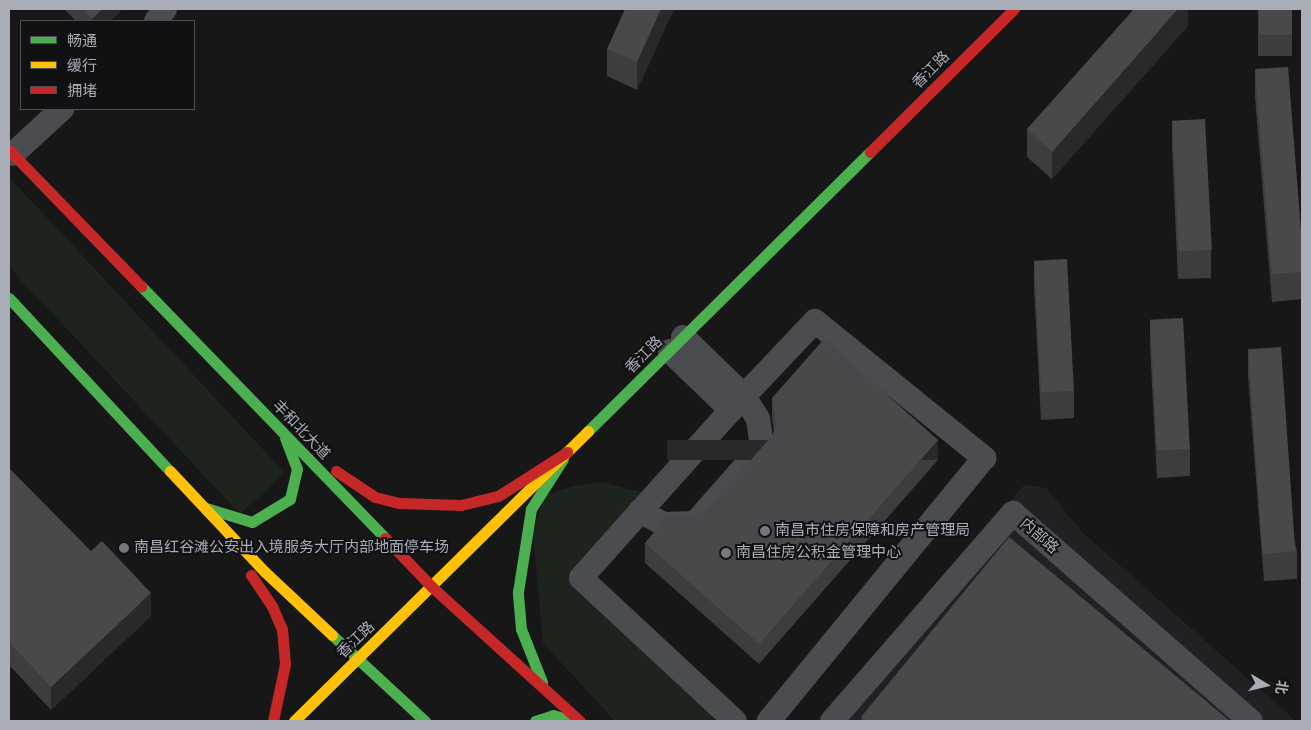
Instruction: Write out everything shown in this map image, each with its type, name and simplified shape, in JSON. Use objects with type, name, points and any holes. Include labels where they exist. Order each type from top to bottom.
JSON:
[{"type":"main road","name":"香江路","points":[[294,721],[432,587],[1014,9]]},
{"type":"main road","name":"丰和北大道","points":[[11,152],[432,587],[580,721]]},
{"type":"main road","points":[[9,298],[265,572],[357,660],[425,721]]},
{"type":"main road","points":[[284,434],[375,497],[399,503],[461,505],[498,496],[567,452]]},
{"type":"main road","points":[[203,506],[231,518],[252,522],[278,510],[290,499],[297,469],[284,434]]},
{"type":"main road","points":[[544,688],[520,629],[518,592],[532,509],[567,452]]},
{"type":"main road","points":[[203,506],[272,606],[282,629],[284,664],[273,721]]},
{"type":"main road","points":[[535,721],[553,715],[573,721]]},
{"type":"street","points":[[157,20],[165,9]]},
{"type":"street","points":[[11,152],[61,110]]},
{"type":"street","points":[[728,719],[582,578],[640,511],[815,321],[984,458],[769,721]]},
{"type":"street","points":[[640,511],[663,524],[695,523],[762,447],[758,420],[677,344]]},
{"type":"street","name":"内部路","points":[[832,721],[1013,513],[1250,721]]},
{"type":"shaded area","points":[[9,177],[284,472],[240,514],[9,267]]},
{"type":"shaded area","points":[[602,482],[649,494],[575,579],[722,710],[712,721],[615,721],[543,643],[533,533],[545,495],[577,485]]},
{"type":"shaded area","points":[[1025,484],[1046,488],[1082,532],[1296,721],[821,721]]},
{"type":"building","points":[[83,9],[102,9],[92,19]]},
{"type":"building","points":[[625,9],[661,9],[637,62],[607,49]]},
{"type":"building","points":[[1134,9],[1178,9],[1052,152],[1027,129]]},
{"type":"building","points":[[1259,9],[1292,9],[1292,35],[1259,35]]},
{"type":"building","points":[[1288,67],[1302,243],[1302,272],[1272,274],[1255,69]]},
{"type":"building","points":[[1205,119],[1212,250],[1179,252],[1172,121]]},
{"type":"building","points":[[1067,259],[1074,391],[1041,393],[1034,261]]},
{"type":"building","points":[[1183,318],[1190,449],[1157,451],[1150,320]]},
{"type":"building","points":[[824,339],[938,440],[759,644],[645,543],[667,517],[696,516],[705,512],[772,436],[776,425],[772,398]]},
{"type":"building","points":[[1281,347],[1295,552],[1262,554],[1248,349]]},
{"type":"building","points":[[9,468],[91,551],[102,541],[151,593],[51,687],[9,642]]},
{"type":"building","points":[[1009,537],[1230,721],[866,721],[861,717]]},
{"type":"traffic: fast","points":[[588,431],[870,152]]},
{"type":"traffic: fast","points":[[141,286],[385,538]]},
{"type":"traffic: fast","points":[[9,298],[170,471]]},
{"type":"traffic: fast","points":[[206,508],[252,522],[290,499],[297,469],[285,438]]},
{"type":"traffic: fast","points":[[542,682],[521,629],[518,592],[531,509],[563,459]]},
{"type":"traffic: fast","points":[[332,635],[425,721]]},
{"type":"traffic: fast","points":[[535,721],[553,715],[573,721]]},
{"type":"traffic: slow","points":[[294,721],[588,431]]},
{"type":"traffic: slow","points":[[170,471],[265,572],[332,635]]},
{"type":"traffic: jam","points":[[870,152],[1014,9]]},
{"type":"traffic: jam","points":[[9,150],[141,286]]},
{"type":"traffic: jam","points":[[336,471],[375,497],[399,503],[461,505],[498,496],[567,452]]},
{"type":"traffic: jam","points":[[385,538],[432,587],[580,721]]},
{"type":"traffic: jam","points":[[251,575],[272,606],[282,629],[285,664],[273,721]]},
{"type":"place","name":"南昌市住房保障和房产管理局","points":[[765,531]]},
{"type":"place","name":"南昌红谷滩公安出入境服务大厅内部地面停车场","points":[[124,548]]},
{"type":"place","name":"南昌住房公积金管理中心","points":[[726,553]]}]
